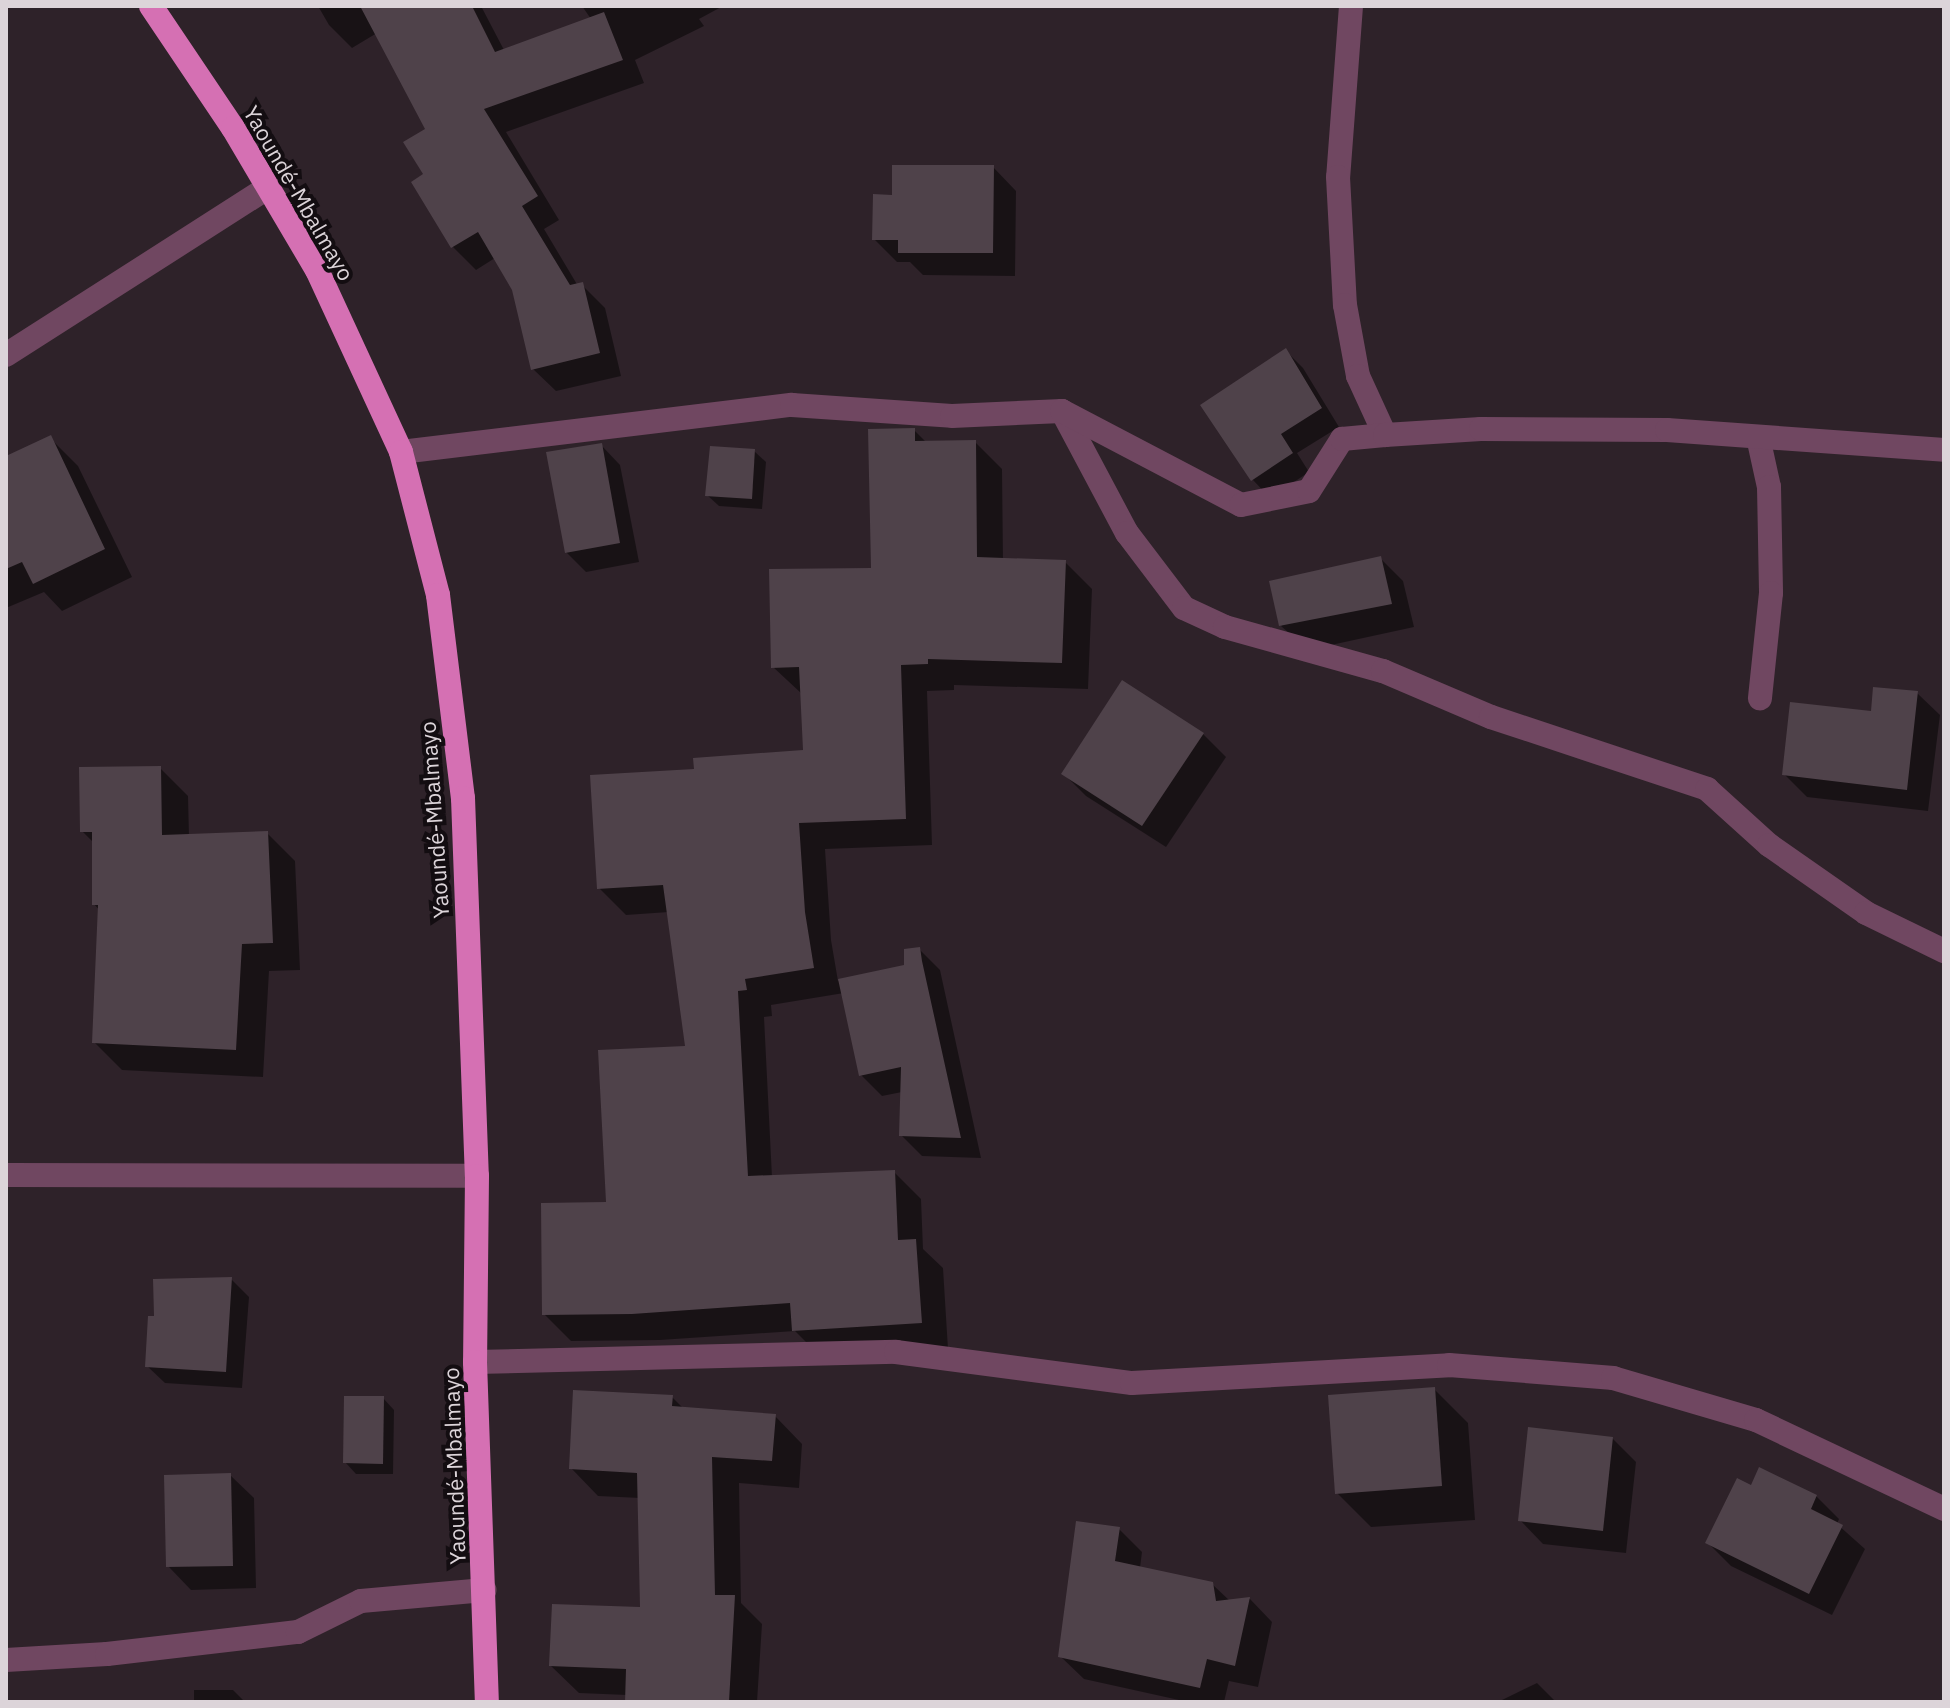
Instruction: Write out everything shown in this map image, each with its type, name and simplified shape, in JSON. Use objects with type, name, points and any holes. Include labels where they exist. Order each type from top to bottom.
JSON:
[{"type":"highway","name":"Yaoundé-Mbalmayo","points":[[151,6],[269,187],[317,270],[401,452],[438,595],[463,798],[477,1176],[475,1362],[487,1702]]},
{"type":"street","points":[[1351,6],[1338,177],[1345,305],[1358,376],[1385,435]]},
{"type":"street","points":[[6,355],[269,187]]},
{"type":"street","points":[[401,452],[792,405],[952,416],[1062,411],[1241,505],[1309,491],[1342,439],[1385,435],[1497,429],[1667,430],[1944,450]]},
{"type":"street","points":[[1062,411],[1127,533],[1184,608],[1225,627],[1383,671],[1491,717],[1707,789],[1769,845],[1866,913],[1944,951]]},
{"type":"street","points":[[1758,437],[1769,487],[1771,593],[1760,698]]},
{"type":"street","points":[[6,1175],[477,1176]]},
{"type":"street","points":[[475,1362],[896,1352],[1132,1383],[1449,1365],[1613,1378],[1756,1420],[1944,1509]]},
{"type":"street","points":[[6,1660],[107,1654],[298,1632],[361,1601],[485,1590]]},
{"type":"building","points":[[360,6],[472,6],[495,52],[604,12],[623,60],[484,109],[538,196],[522,206],[570,285],[583,282],[600,353],[531,370],[512,290],[478,232],[451,248],[411,182],[423,174],[403,142],[425,129]]},
{"type":"building","points":[[892,165],[994,165],[993,253],[898,253],[898,240],[872,240],[873,194],[892,195]]},
{"type":"building","points":[[1286,348],[1322,408],[1281,434],[1293,453],[1251,481],[1200,405]]},
{"type":"building","points":[[915,428],[915,441],[976,440],[977,557],[1066,560],[1062,663],[928,659],[928,664],[901,665],[906,819],[799,823],[805,912],[814,968],[745,979],[747,990],[738,991],[748,1176],[895,1170],[898,1240],[916,1239],[922,1323],[792,1331],[790,1303],[632,1314],[542,1315],[541,1203],[606,1202],[598,1050],[685,1046],[663,885],[597,889],[590,775],[694,769],[693,758],[803,750],[799,667],[771,668],[769,569],[871,568],[868,429]]},
{"type":"building","points":[[51,435],[105,549],[33,584],[22,562],[6,569],[6,456]]},
{"type":"building","points":[[602,443],[620,543],[565,553],[546,452]]},
{"type":"building","points":[[710,446],[755,449],[752,499],[705,496]]},
{"type":"building","points":[[1381,556],[1392,604],[1279,626],[1269,581]]},
{"type":"building","points":[[1122,680],[1204,733],[1142,826],[1061,774]]},
{"type":"building","points":[[1873,687],[1918,691],[1907,790],[1782,775],[1790,702],[1871,711]]},
{"type":"building","points":[[161,766],[162,835],[268,831],[273,943],[242,944],[236,1050],[92,1043],[98,905],[92,905],[92,832],[80,832],[79,767]]},
{"type":"building","points":[[920,947],[961,1138],[899,1136],[901,1067],[859,1076],[838,979],[904,965],[904,949]]},
{"type":"building","points":[[232,1277],[226,1372],[145,1367],[148,1316],[154,1316],[153,1279]]},
{"type":"building","points":[[1435,1387],[1442,1486],[1335,1494],[1328,1395]]},
{"type":"building","points":[[573,1390],[673,1395],[672,1406],[776,1414],[772,1461],[712,1457],[715,1595],[735,1595],[729,1702],[625,1702],[626,1669],[549,1666],[552,1604],[640,1607],[637,1473],[569,1469]]},
{"type":"building","points":[[344,1396],[384,1396],[383,1464],[343,1463]]},
{"type":"building","points":[[1528,1427],[1613,1437],[1603,1531],[1518,1521]]},
{"type":"building","points":[[1759,1467],[1817,1495],[1811,1509],[1843,1525],[1809,1594],[1705,1543],[1737,1478],[1751,1485]]},
{"type":"building","points":[[231,1473],[233,1566],[166,1567],[164,1475]]},
{"type":"building","points":[[1076,1521],[1120,1527],[1115,1561],[1213,1582],[1216,1601],[1250,1597],[1235,1666],[1207,1659],[1200,1688],[1058,1657]]}]
